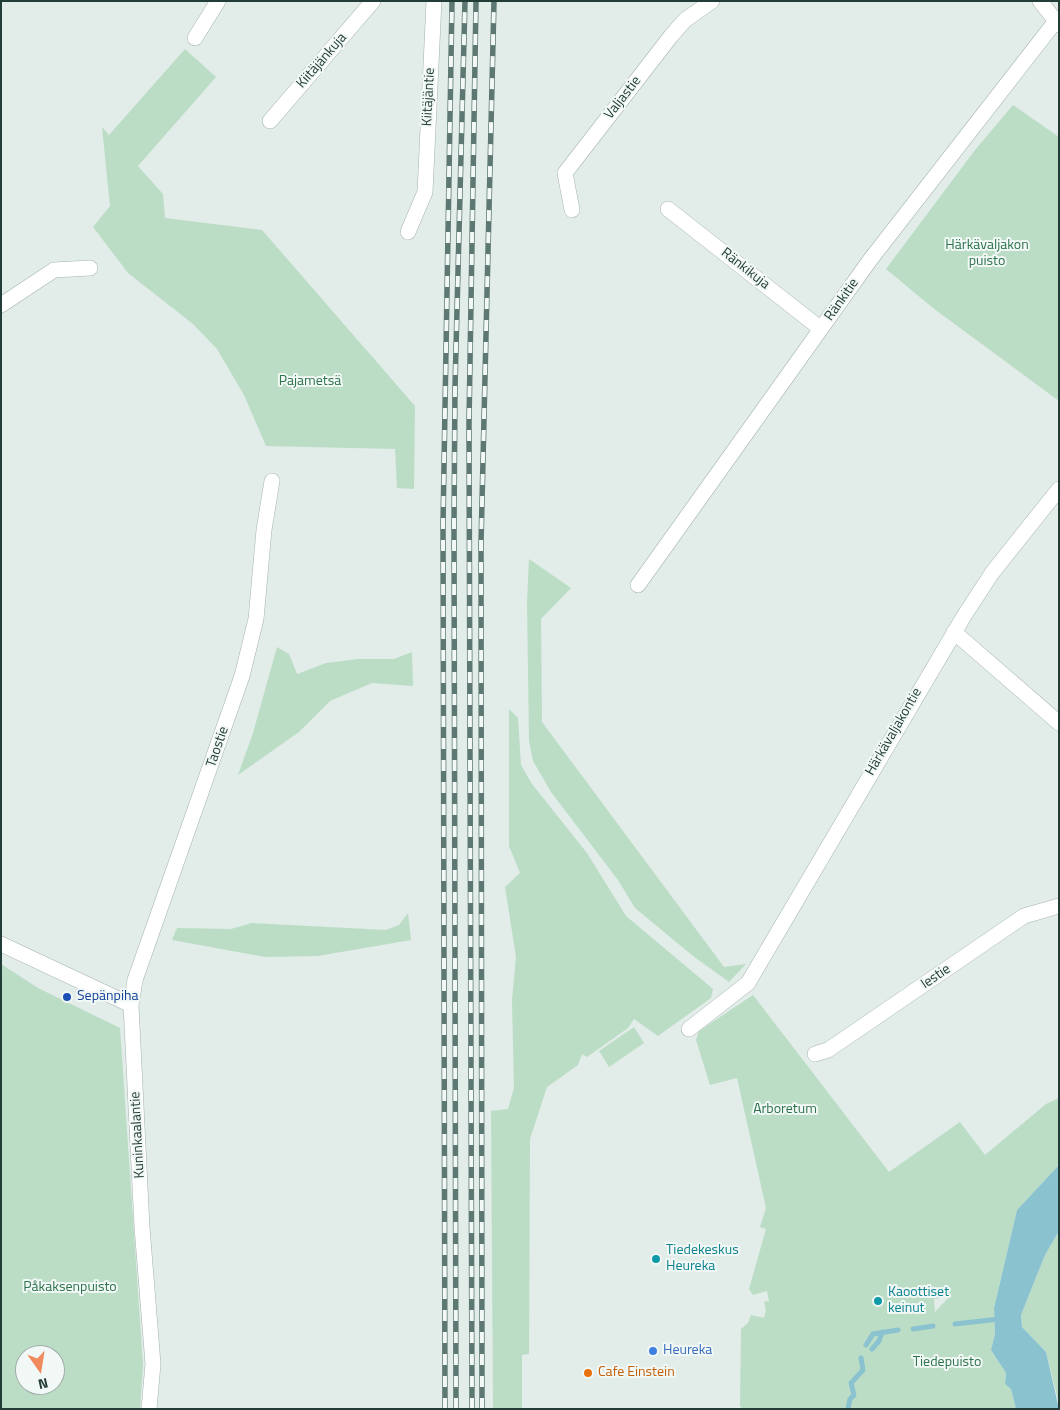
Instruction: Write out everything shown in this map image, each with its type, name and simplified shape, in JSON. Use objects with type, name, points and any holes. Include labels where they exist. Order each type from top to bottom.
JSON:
[{"type":"street","points":[[194,38],[218,1]]},
{"type":"street","name":"Kiitäjänkuja","points":[[270,121],[373,1]]},
{"type":"street","name":"Kiitäjäntie","points":[[408,232],[425,192],[434,1]]},
{"type":"street","name":"Valjastie","points":[[572,210],[565,173],[671,36],[685,20],[712,1]]},
{"type":"street","points":[[1040,1],[1057,23]]},
{"type":"street","name":"Ränkitie","points":[[638,585],[870,260],[1057,23]]},
{"type":"street","name":"Ränkikuja","points":[[668,209],[821,330]]},
{"type":"street","points":[[1,306],[54,270],[90,268]]},
{"type":"street","name":"Taostie","points":[[131,1004],[135,980],[242,676],[256,619],[264,530],[272,481]]},
{"type":"street","name":"Härkävaljakontie","points":[[689,1029],[745,986],[954,632],[992,573],[1058,492]]},
{"type":"street","points":[[954,632],[1059,723]]},
{"type":"street","name":"Iestie","points":[[815,1054],[828,1050],[1024,916],[1059,906]]},
{"type":"street","points":[[1,944],[131,1004]]},
{"type":"street","name":"Kuninkaalantie","points":[[131,1004],[142,1228],[153,1364],[149,1409]]},
{"type":"green space","name":"Pajametsä","points":[[185,49],[216,77],[138,166],[163,194],[165,218],[262,230],[415,406],[414,489],[397,488],[395,449],[266,446],[244,395],[217,349],[193,324],[128,273],[93,227],[110,206],[102,127],[109,135]]},
{"type":"green space","name":"Härkävaljakon puisto","points":[[1013,105],[1059,137],[1059,401],[933,308],[886,269],[975,150]]},
{"type":"green space","points":[[529,559],[571,588],[541,619],[542,722],[724,967],[746,964],[729,982],[693,956],[635,908],[618,880],[551,792],[533,761],[529,741],[527,603]]},
{"type":"green space","points":[[277,647],[289,654],[297,674],[326,663],[359,659],[394,659],[412,652],[413,686],[372,683],[330,701],[299,732],[238,775],[253,733]]},
{"type":"green space","points":[[509,709],[518,718],[521,765],[532,784],[587,853],[626,916],[713,989],[711,998],[658,1036],[634,1019],[628,1028],[587,1057],[582,1054],[578,1065],[547,1087],[530,1139],[529,1354],[522,1355],[522,1409],[493,1409],[491,1111],[508,1109],[514,1088],[512,1000],[516,957],[505,887],[520,873],[509,846]]},
{"type":"green space","points":[[408,913],[411,940],[318,956],[265,957],[172,940],[177,928],[231,929],[252,923],[386,930],[399,925]]},
{"type":"green space","name":"Påkaksenpuisto","points":[[1,964],[38,988],[120,1028],[143,1365],[140,1409],[1,1409]]},
{"type":"green space","points":[[753,995],[889,1172],[960,1122],[985,1155],[1046,1104],[1059,1098],[1059,1165],[1017,1210],[994,1308],[995,1334],[991,1350],[1006,1373],[1005,1384],[1011,1389],[1016,1409],[743,1409],[740,1406],[741,1329],[748,1323],[751,1315],[764,1318],[766,1310],[764,1302],[769,1301],[767,1291],[753,1295],[749,1289],[766,1229],[760,1227],[766,1208],[737,1078],[710,1085],[696,1040],[699,1031]],"holes":[[[949,1297],[935,1312],[934,1299]]]},
{"type":"green space","points":[[634,1027],[644,1043],[609,1067],[599,1051]]},
{"type":"green space","points":[[1059,1231],[1059,1404],[1046,1352],[1022,1327],[1021,1315],[1045,1255]]},
{"type":"water","points":[[1059,1165],[1059,1231],[1045,1255],[1021,1315],[1022,1327],[1046,1352],[1059,1409],[1016,1409],[1011,1389],[1005,1384],[1006,1373],[991,1350],[995,1334],[994,1308],[1017,1210]]},
{"type":"waterway","points":[[955,1324],[999,1319]]},
{"type":"waterway","points":[[913,1329],[933,1326]]},
{"type":"waterway","points":[[866,1345],[873,1334],[898,1330]]},
{"type":"waterway","points":[[872,1349],[879,1341],[882,1332]]},
{"type":"waterway","points":[[848,1409],[850,1399],[854,1395],[851,1383],[863,1370],[861,1358]]},
{"type":"railway","points":[[445,1409],[443,524],[452,1]]},
{"type":"railway","points":[[456,1409],[454,525],[455,387],[465,1]]},
{"type":"railway","points":[[472,1409],[469,423],[476,1]]},
{"type":"railway","points":[[482,1409],[481,544],[494,1]]},
{"type":"place","name":"Sepänpiha","points":[[67,997]]},
{"type":"place","name":"Tiedekeskus Heureka","points":[[656,1259]]},
{"type":"place","name":"Kaoottiset keinut","points":[[878,1301]]},
{"type":"place","name":"Heureka","points":[[653,1351]]},
{"type":"place","name":"Cafe Einstein","points":[[588,1373]]},
{"type":"park label","name":"Arboretum","points":[[785,1110]]},
{"type":"park label","name":"Tiedepuisto","points":[[947,1363]]}]
